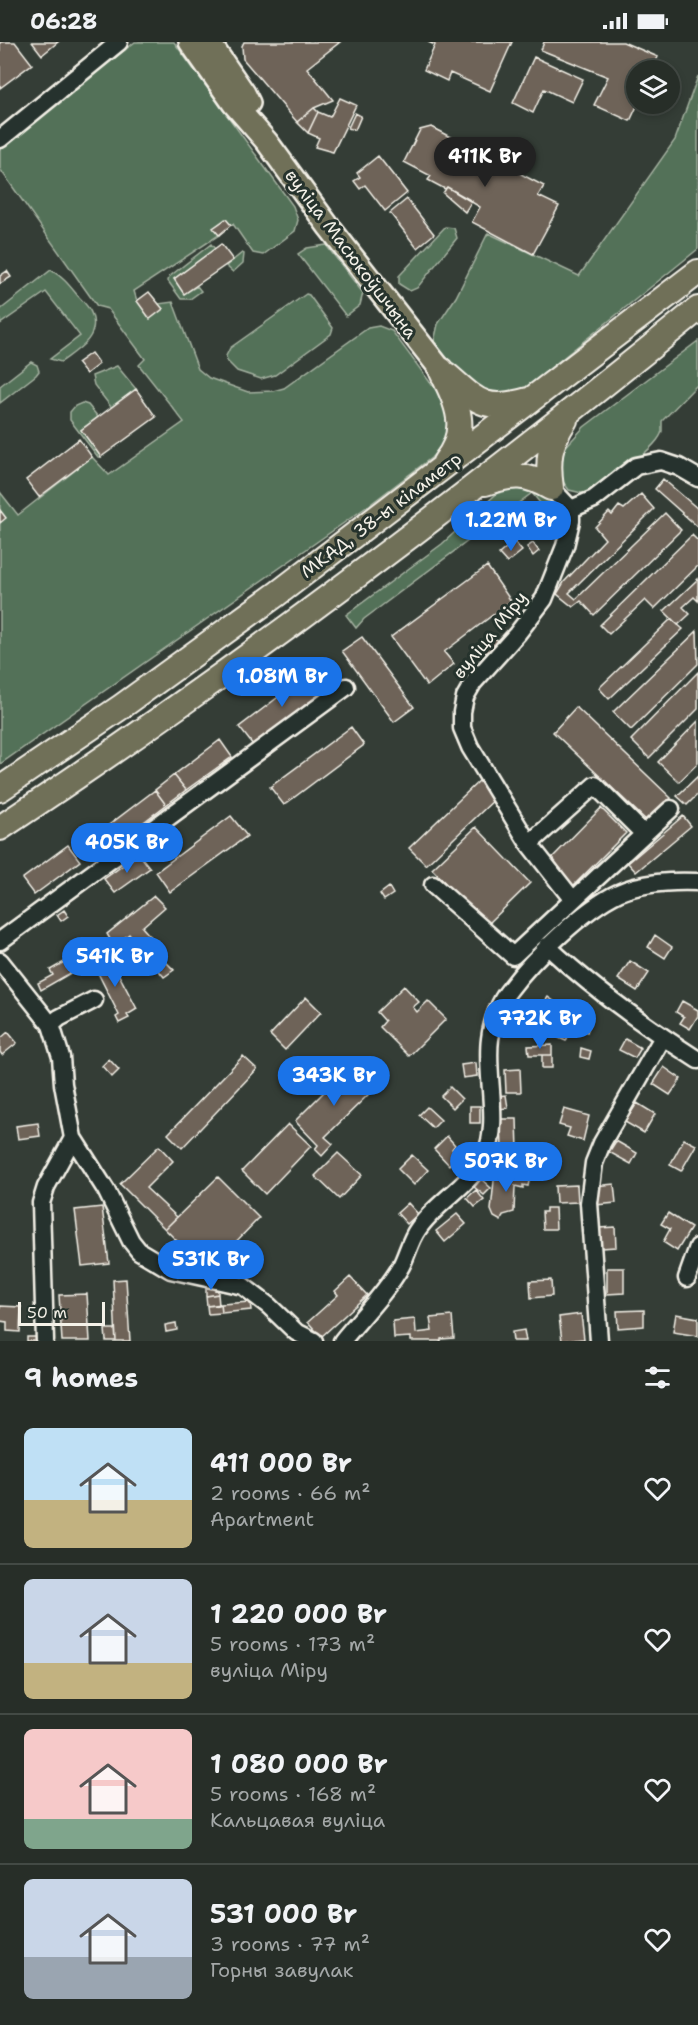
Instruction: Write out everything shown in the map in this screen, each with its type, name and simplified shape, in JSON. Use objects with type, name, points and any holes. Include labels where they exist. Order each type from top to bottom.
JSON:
[{"type":"highway","name":"МКАД, 38-ы кіламетр","points":[[0,789],[277,594],[698,272]]},
{"type":"highway","name":"МКАД, 38-ы кіламетр","points":[[0,828],[78,776],[336,593],[571,412],[698,309]]},
{"type":"highway","points":[[441,370],[470,397],[483,404],[497,406],[534,399]]},
{"type":"highway","points":[[438,471],[451,455],[461,427],[453,398],[441,370]]},
{"type":"highway","points":[[551,488],[548,465],[550,450],[571,412]]},
{"type":"highway","points":[[474,486],[515,476],[531,477],[551,488]]},
{"type":"main road","name":"вуліца Масюкоўшчына","points":[[190,42],[233,103],[263,137],[441,370]]},
{"type":"main road","name":"вуліца Масюкоўшчына","points":[[209,42],[244,93],[263,137]]},
{"type":"street","points":[[0,139],[119,42]]},
{"type":"street","points":[[551,488],[571,509],[594,499],[636,466],[661,461],[679,466],[698,478]]},
{"type":"street","name":"вуліца Міру","points":[[571,509],[571,521],[565,546],[544,599],[517,634],[472,683],[465,697],[462,728],[470,747],[529,844],[573,900]]},
{"type":"street","points":[[0,941],[346,687]]},
{"type":"street","points":[[529,844],[595,785],[644,834]]},
{"type":"street","points":[[434,885],[513,956],[671,809]]},
{"type":"street","points":[[342,1341],[400,1267],[417,1229],[475,1171],[485,1156],[490,1142],[491,1121],[490,1039],[498,1011],[508,990],[548,946],[602,902],[620,892],[650,884],[674,881],[698,882]]},
{"type":"street","points":[[548,946],[609,1000],[698,1060]]},
{"type":"street","points":[[0,961],[51,1025],[61,1057],[63,1084],[73,1138],[106,1191],[131,1241],[140,1251],[171,1270],[243,1286],[296,1332],[314,1341]]},
{"type":"street","points":[[51,1025],[59,1018],[94,1000]]},
{"type":"street","points":[[599,1341],[589,1203],[594,1163],[602,1143],[663,1037]]},
{"type":"street","points":[[45,1341],[41,1203],[46,1186],[73,1138]]},
{"type":"street","points":[[687,1278],[698,1247]]},
{"type":"green space","points":[[135,42],[174,42],[293,206],[298,220],[295,231],[263,255],[253,253],[233,224],[231,225],[225,219],[214,228],[219,235],[134,291],[137,301],[150,319],[162,310],[158,304],[173,302],[198,369],[209,378],[248,392],[284,388],[368,328],[379,326],[392,331],[441,397],[449,421],[443,444],[431,458],[368,506],[0,764],[0,492],[18,515],[92,457],[109,475],[184,422],[139,365],[145,359],[108,309],[97,306],[0,169],[0,149]]},
{"type":"green space","points":[[698,76],[698,249],[517,395],[476,395],[433,346],[438,324],[456,297],[488,233],[579,276],[675,140]]},
{"type":"green space","points":[[445,227],[454,228],[457,238],[417,288],[410,291],[399,284],[399,276]]},
{"type":"green space","points":[[211,244],[215,249],[174,279],[184,294],[197,286],[201,291],[190,299],[181,299],[168,281],[169,277]]},
{"type":"green space","points":[[326,245],[363,293],[360,305],[346,316],[298,254],[307,248]]},
{"type":"green space","points":[[242,253],[244,254],[243,263],[233,272],[226,266]]},
{"type":"green space","points":[[51,270],[66,282],[86,305],[94,323],[86,343],[61,362],[50,359],[80,336],[46,292],[0,324],[0,310]]},
{"type":"green space","points":[[306,294],[333,328],[331,334],[275,375],[261,379],[237,371],[227,361],[226,356],[230,348]]},
{"type":"green space","points":[[698,341],[698,384],[662,421],[662,431],[658,439],[629,466],[586,494],[569,490],[559,476],[558,455],[584,427]]},
{"type":"green space","points":[[31,362],[37,365],[39,371],[36,375],[0,403],[0,386]]},
{"type":"green space","points":[[117,366],[136,389],[111,407],[94,385],[92,376]]},
{"type":"green space","points":[[82,403],[88,405],[98,417],[81,430],[101,457],[98,457],[70,420],[70,412]]},
{"type":"green space","points":[[523,482],[552,500],[549,514],[532,493],[364,619],[356,628],[346,615],[442,544],[506,485]]},
{"type":"building","points":[[0,42],[15,42],[32,64],[0,88]]},
{"type":"building","points":[[32,42],[58,42],[42,55]]},
{"type":"building","points":[[244,42],[340,42],[307,68],[333,100],[314,108],[297,122],[243,59]]},
{"type":"building","points":[[428,42],[512,42],[490,91],[450,73],[447,81],[424,70],[435,45]]},
{"type":"building","points":[[544,42],[623,42],[658,57],[657,60],[626,60],[626,114],[633,114],[630,121],[594,105],[608,77],[541,50]]},
{"type":"building","points":[[534,57],[583,79],[572,102],[544,89],[533,113],[513,103]]},
{"type":"building","points":[[340,98],[356,105],[333,152],[315,147],[319,138],[308,133],[318,112],[330,117]]},
{"type":"building","points":[[314,108],[318,112],[308,133],[297,122]]},
{"type":"building","points":[[355,113],[361,116],[355,130],[348,128]]},
{"type":"building","points":[[431,127],[544,186],[538,196],[559,206],[533,254],[472,222],[480,207],[447,187],[445,189],[428,180],[431,176],[404,162],[420,130]]},
{"type":"building","points":[[378,156],[407,193],[385,211],[365,185],[360,189],[354,181],[360,177],[357,173]]},
{"type":"building","points":[[447,187],[472,201],[465,212],[443,193]]},
{"type":"building","points":[[407,199],[434,234],[417,248],[390,213]]},
{"type":"building","points":[[226,219],[231,225],[219,235],[213,228]]},
{"type":"building","points":[[221,244],[233,260],[184,294],[174,279]]},
{"type":"building","points":[[7,271],[11,277],[0,284],[0,276]]},
{"type":"building","points":[[149,292],[163,309],[150,319],[137,301]]},
{"type":"building","points":[[91,353],[99,364],[86,374],[77,363]]},
{"type":"building","points":[[136,389],[156,417],[101,457],[81,430]]},
{"type":"building","points":[[79,439],[92,457],[39,497],[26,480]]},
{"type":"building","points":[[663,479],[698,509],[698,527],[655,489]]},
{"type":"building","points":[[641,494],[654,509],[569,593],[576,599],[665,513],[681,530],[594,615],[581,601],[573,607],[557,594],[564,582],[605,539],[595,527],[609,512],[612,515],[619,506],[624,509]]},
{"type":"building","points":[[0,510],[6,518],[0,523]]},
{"type":"building","points":[[692,535],[698,541],[698,566],[654,609],[645,600],[609,634],[600,625]]},
{"type":"building","points":[[514,541],[522,551],[507,563],[499,554]]},
{"type":"building","points":[[533,543],[539,551],[533,556],[527,547]]},
{"type":"building","points":[[487,566],[511,601],[444,652],[454,664],[427,686],[391,637]]},
{"type":"building","points":[[698,579],[698,601],[694,597],[683,607],[690,614],[678,625],[664,611]]},
{"type":"building","points":[[671,619],[683,629],[609,699],[599,688]]},
{"type":"building","points":[[697,631],[698,664],[631,730],[613,712]]},
{"type":"building","points":[[492,636],[500,642],[489,655],[482,649]]},
{"type":"building","points":[[362,637],[414,707],[394,722],[342,651]]},
{"type":"building","points":[[311,672],[325,690],[253,745],[239,727]]},
{"type":"building","points":[[698,672],[698,709],[649,758],[631,740]]},
{"type":"building","points":[[576,707],[671,798],[648,822],[553,732]]},
{"type":"building","points":[[698,721],[698,763],[679,782],[658,762]]},
{"type":"building","points":[[351,727],[364,745],[284,805],[270,787]]},
{"type":"building","points":[[220,740],[232,757],[186,790],[174,775]]},
{"type":"building","points":[[174,775],[186,790],[166,805],[155,790]]},
{"type":"building","points":[[698,776],[698,794],[687,805],[677,796]]},
{"type":"building","points":[[481,779],[498,796],[426,865],[409,848]]},
{"type":"building","points":[[155,790],[166,805],[120,840],[109,825]]},
{"type":"building","points":[[601,808],[626,833],[573,886],[548,862]]},
{"type":"building","points":[[231,816],[247,836],[170,892],[156,872]]},
{"type":"building","points":[[683,816],[691,826],[636,872],[628,863]]},
{"type":"building","points":[[476,827],[530,883],[486,926],[432,869]]},
{"type":"building","points":[[68,845],[80,861],[34,895],[22,879]]},
{"type":"building","points":[[139,854],[150,868],[115,893],[104,879]]},
{"type":"building","points":[[389,887],[393,894],[384,900],[380,894]]},
{"type":"building","points":[[154,896],[165,907],[142,927],[165,953],[162,958],[174,970],[164,977],[129,934],[114,946],[107,934]]},
{"type":"building","points":[[64,910],[68,916],[61,921],[57,915]]},
{"type":"building","points":[[655,935],[672,947],[665,958],[648,947]]},
{"type":"building","points":[[96,944],[102,955],[41,990],[38,983],[53,975],[50,970]]},
{"type":"building","points":[[102,955],[105,961],[110,958],[137,1009],[127,1015],[129,1018],[119,1023],[116,1017],[119,1015],[92,961]]},
{"type":"building","points":[[630,961],[649,973],[637,991],[618,979]]},
{"type":"building","points":[[404,986],[419,1002],[413,1007],[417,1012],[428,1001],[446,1019],[409,1056],[380,1027],[385,1021],[377,1012]]},
{"type":"building","points":[[306,997],[321,1012],[285,1050],[270,1035]]},
{"type":"building","points":[[548,997],[561,1006],[547,1026],[534,1017]]},
{"type":"building","points":[[682,1001],[698,1010],[698,1016],[690,1029],[680,1023],[684,1017],[676,1012]]},
{"type":"building","points":[[570,1010],[592,1019],[587,1032],[565,1024]]},
{"type":"building","points":[[565,1024],[572,1027],[566,1041],[559,1038]]},
{"type":"building","points":[[8,1032],[17,1043],[2,1055],[0,1039]]},
{"type":"building","points":[[625,1039],[641,1048],[635,1058],[619,1050]]},
{"type":"building","points":[[552,1045],[552,1055],[529,1055],[528,1046]]},
{"type":"building","points":[[581,1048],[591,1051],[589,1059],[580,1057]]},
{"type":"building","points":[[542,1055],[552,1055],[552,1068],[542,1068]]},
{"type":"building","points":[[243,1056],[257,1069],[182,1148],[168,1134]]},
{"type":"building","points":[[109,1059],[119,1070],[112,1077],[102,1066]]},
{"type":"building","points":[[476,1063],[477,1076],[463,1078],[461,1065]]},
{"type":"building","points":[[352,1064],[375,1088],[325,1137],[333,1144],[322,1156],[315,1149],[318,1145],[295,1121]]},
{"type":"building","points":[[664,1067],[681,1079],[670,1095],[653,1084]]},
{"type":"building","points":[[520,1069],[521,1092],[506,1092],[505,1070]]},
{"type":"building","points":[[450,1087],[462,1099],[453,1108],[441,1096]]},
{"type":"building","points":[[506,1095],[508,1108],[499,1109],[497,1096]]},
{"type":"building","points":[[637,1103],[655,1114],[644,1133],[625,1122]]},
{"type":"building","points":[[470,1106],[480,1106],[480,1123],[470,1123]]},
{"type":"building","points":[[427,1107],[441,1120],[433,1128],[419,1115]]},
{"type":"building","points":[[564,1109],[589,1116],[583,1141],[567,1136],[570,1128],[559,1125]]},
{"type":"building","points":[[501,1119],[517,1119],[518,1150],[502,1150]]},
{"type":"building","points":[[38,1123],[40,1136],[18,1139],[16,1126]]},
{"type":"building","points":[[288,1124],[311,1146],[265,1194],[242,1171]]},
{"type":"building","points":[[447,1136],[455,1145],[452,1149],[458,1155],[449,1165],[434,1149]]},
{"type":"building","points":[[684,1139],[696,1145],[681,1171],[670,1165]]},
{"type":"building","points":[[616,1141],[637,1153],[631,1164],[609,1152]]},
{"type":"building","points":[[159,1146],[173,1161],[146,1188],[177,1217],[165,1229],[120,1184]]},
{"type":"building","points":[[338,1153],[362,1175],[339,1199],[315,1176]]},
{"type":"building","points":[[412,1155],[428,1170],[414,1185],[398,1169]]},
{"type":"building","points":[[495,1171],[530,1177],[528,1186],[523,1185],[523,1188],[515,1186],[514,1212],[503,1215],[501,1221],[494,1217],[491,1210]]},
{"type":"building","points":[[218,1177],[259,1218],[225,1253],[215,1244],[197,1261],[165,1229]]},
{"type":"building","points":[[481,1179],[491,1188],[484,1195],[474,1187]]},
{"type":"building","points":[[614,1184],[616,1203],[596,1205],[594,1186]]},
{"type":"building","points":[[577,1185],[578,1202],[556,1203],[555,1186]]},
{"type":"building","points":[[476,1190],[484,1200],[475,1207],[467,1198]]},
{"type":"building","points":[[408,1203],[418,1214],[407,1224],[397,1213]]},
{"type":"building","points":[[102,1207],[109,1263],[82,1266],[75,1210]]},
{"type":"building","points":[[546,1208],[555,1208],[556,1229],[543,1229],[542,1212],[546,1212]]},
{"type":"building","points":[[668,1213],[691,1228],[677,1251],[663,1242],[670,1229],[661,1224]]},
{"type":"building","points":[[457,1214],[466,1224],[445,1242],[436,1231]]},
{"type":"building","points":[[615,1227],[616,1247],[601,1248],[599,1228]]},
{"type":"building","points":[[607,1268],[624,1268],[624,1293],[607,1294]]},
{"type":"building","points":[[350,1277],[367,1295],[321,1337],[308,1322],[338,1295],[335,1291]]},
{"type":"building","points":[[126,1279],[130,1341],[116,1341],[113,1280]]},
{"type":"building","points":[[551,1280],[552,1296],[531,1298],[530,1281]]},
{"type":"building","points":[[206,1287],[218,1289],[218,1294],[206,1296]]},
{"type":"building","points":[[87,1294],[90,1341],[62,1341],[59,1295]]},
{"type":"building","points":[[218,1294],[219,1305],[207,1306],[206,1296]]},
{"type":"building","points":[[250,1302],[251,1310],[222,1313],[221,1304]]},
{"type":"building","points":[[221,1304],[222,1313],[208,1314],[207,1306]]},
{"type":"building","points":[[0,1306],[21,1307],[20,1332],[7,1331],[7,1322],[0,1321]]},
{"type":"building","points":[[644,1310],[644,1326],[618,1328],[617,1311]]},
{"type":"building","points":[[581,1314],[584,1339],[562,1341],[559,1317]]},
{"type":"building","points":[[676,1314],[698,1318],[698,1336],[673,1332]]},
{"type":"building","points":[[452,1316],[454,1338],[441,1339],[441,1341],[411,1341],[411,1337],[394,1338],[393,1321],[415,1319],[416,1333],[432,1331],[430,1318]]},
{"type":"building","points":[[176,1323],[177,1330],[166,1332],[165,1325]]},
{"type":"building","points":[[105,1329],[115,1329],[116,1341],[106,1341]]},
{"type":"building","points":[[524,1330],[526,1341],[513,1341],[512,1332]]},
{"type":"building","points":[[27,1337],[37,1337],[37,1341],[27,1341]]}]
